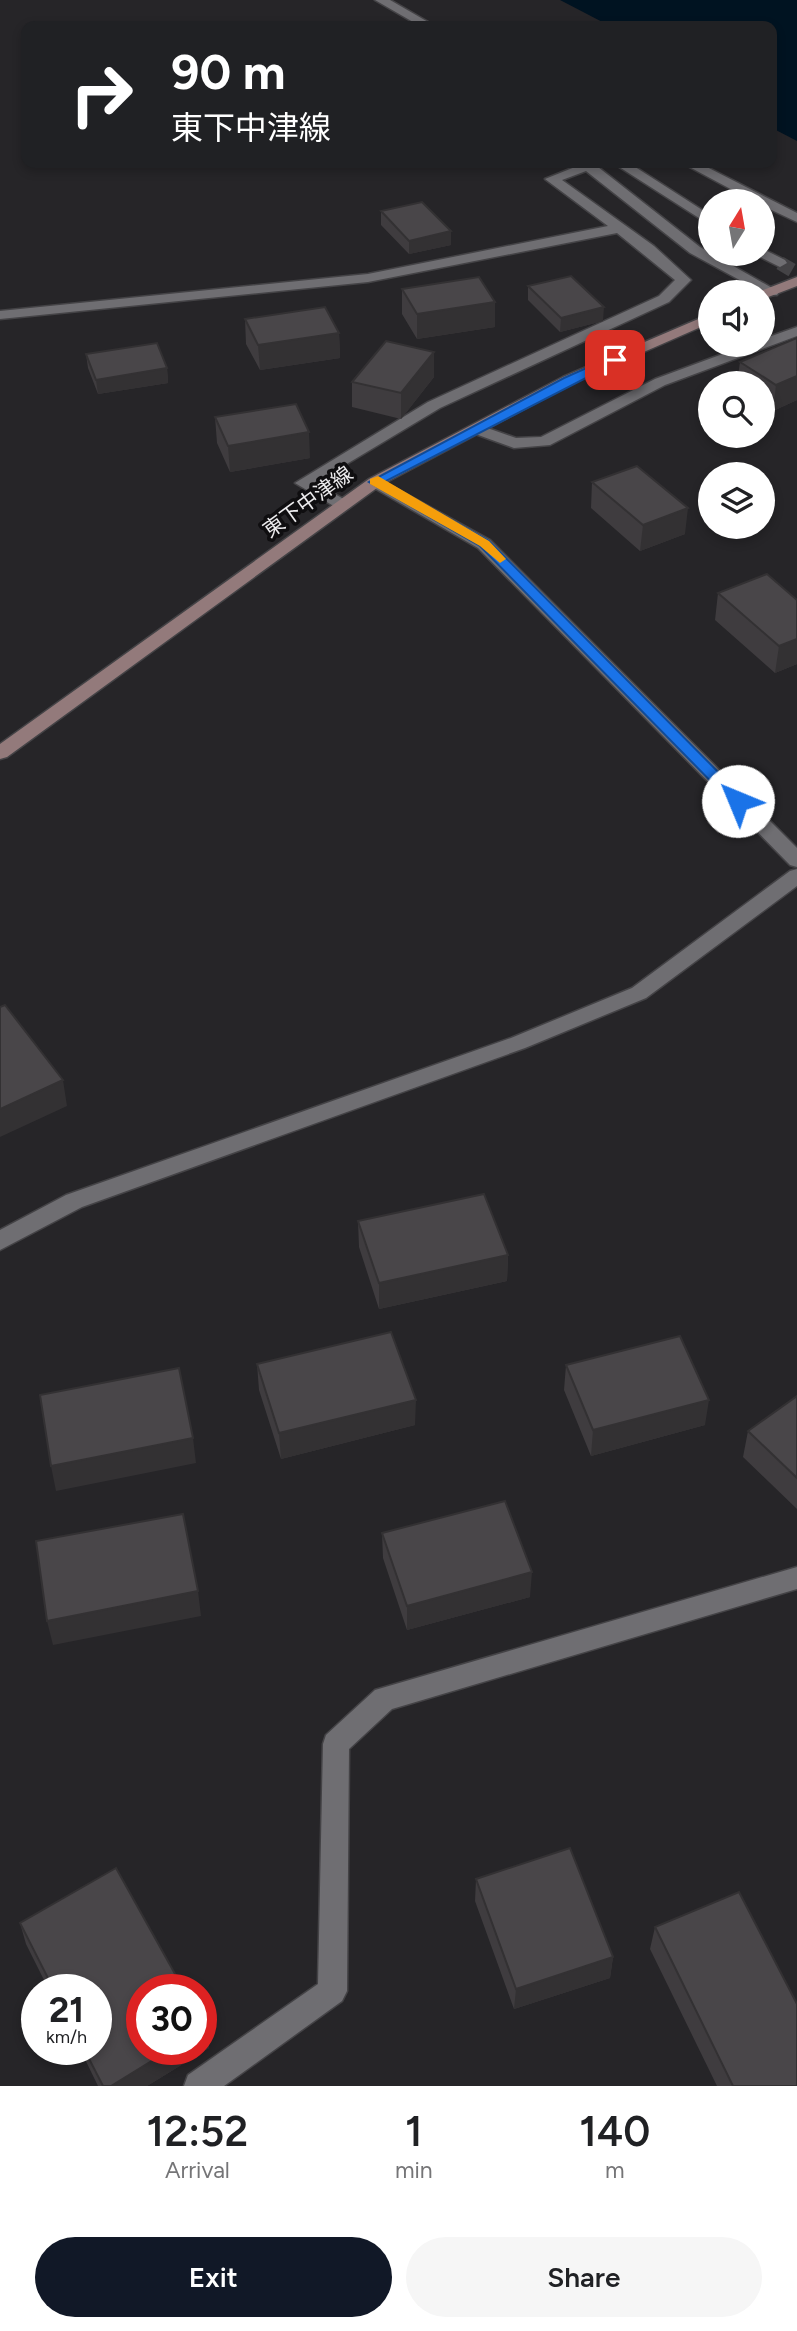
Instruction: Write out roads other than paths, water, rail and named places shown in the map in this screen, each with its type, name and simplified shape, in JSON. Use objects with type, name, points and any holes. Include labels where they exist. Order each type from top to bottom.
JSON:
[{"type":"main road","points":[[775,290],[797,281]]},
{"type":"main road","name":"東下中津線","points":[[0,753],[375,482],[568,380],[698,323]]},
{"type":"street","points":[[381,0],[420,21]]},
{"type":"street","points":[[343,505],[303,483],[434,405],[664,299],[684,280],[620,228],[552,179],[581,168]]},
{"type":"street","points":[[596,168],[695,250],[745,280]]},
{"type":"street","points":[[628,168],[698,212]]},
{"type":"street","points":[[699,168],[797,218]]},
{"type":"street","points":[[0,315],[368,278],[620,228]]},
{"type":"street","points":[[775,260],[780,263]]},
{"type":"street","points":[[775,339],[797,331]]},
{"type":"street","points":[[476,429],[514,443],[544,442],[660,382],[726,357]]},
{"type":"street","points":[[375,482],[484,544],[797,860]]},
{"type":"street","points":[[0,1241],[74,1201],[518,1044],[639,993],[797,876]]},
{"type":"street","points":[[199,2086],[332,1991],[337,1744],[384,1699],[797,1578]]},
{"type":"water","points":[[560,0],[797,0],[797,141],[777,131],[777,21],[600,21]]},
{"type":"tunnel","points":[[780,263],[797,273]]}]
